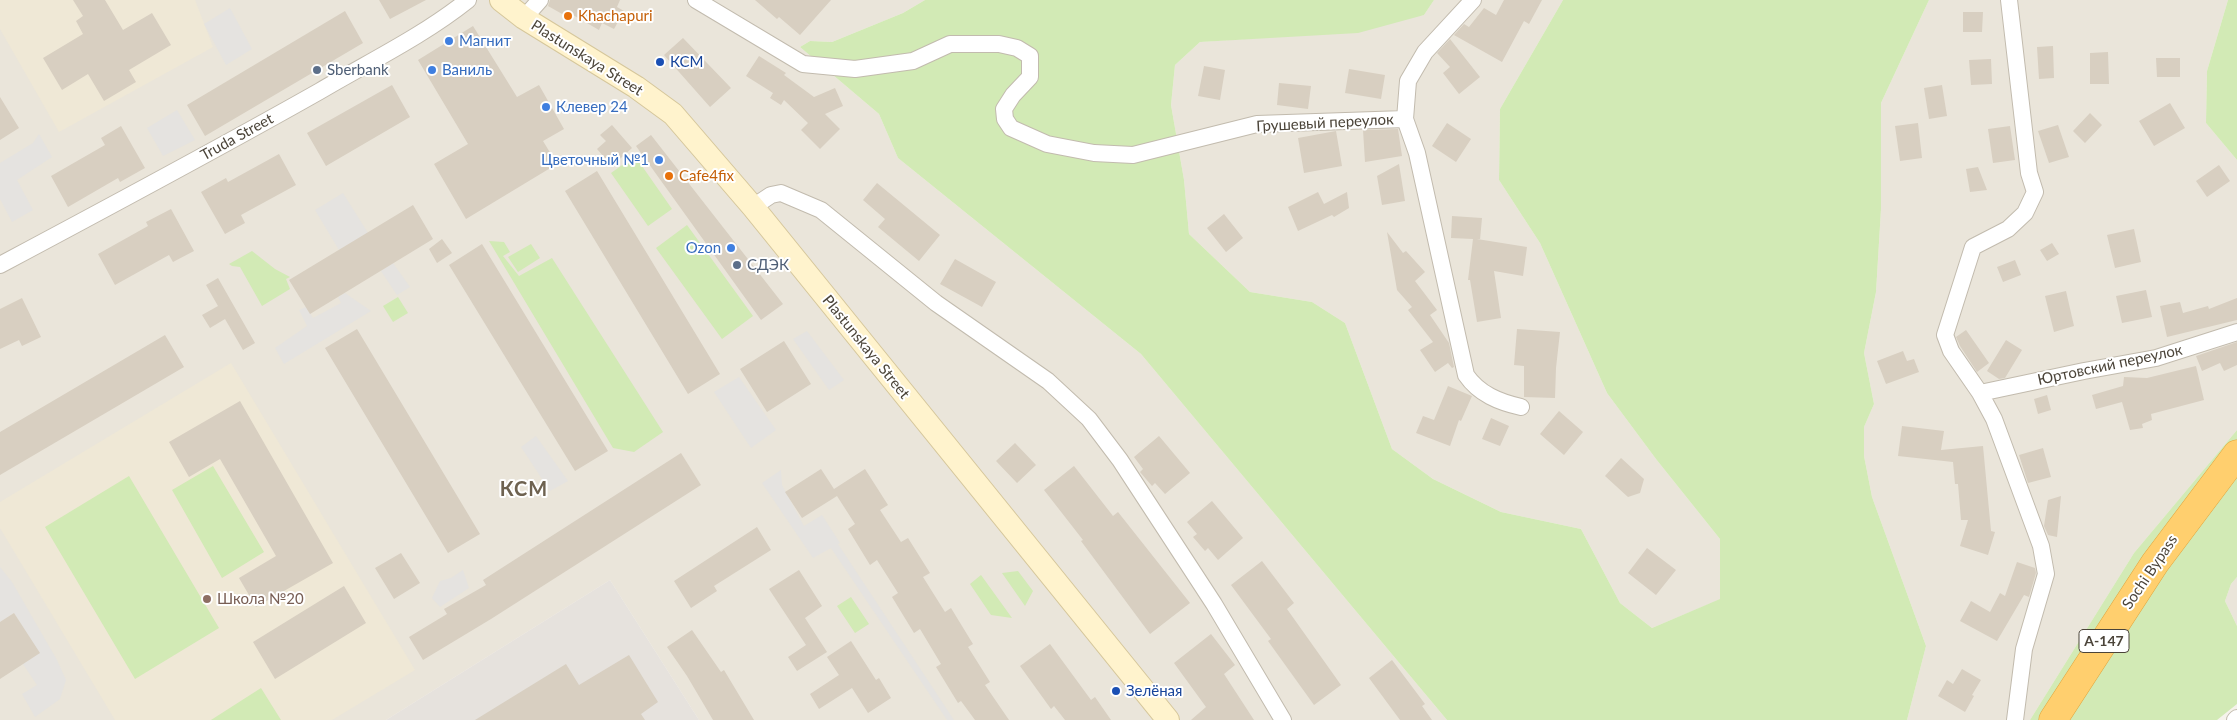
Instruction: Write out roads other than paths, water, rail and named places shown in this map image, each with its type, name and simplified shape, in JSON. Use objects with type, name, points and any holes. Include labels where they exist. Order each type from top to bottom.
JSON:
[{"type":"highway","name":"Sochi Bypass","points":[[2053,720],[2155,563],[2237,454]]},
{"type":"main road","name":"Plastunskaya Street","points":[[501,0],[524,18],[636,87],[672,114],[753,206],[1168,720]]},
{"type":"street","name":"Truda Street","points":[[0,265],[391,51],[468,0]]},
{"type":"street","name":"Plastunskaya Street","points":[[524,18],[540,0]]},
{"type":"street","name":"Грушевый переулок","points":[[696,0],[803,64],[855,69],[913,61],[950,44],[999,44],[1017,48],[1030,56],[1030,77],[1013,95],[1004,109],[1005,119],[1011,128],[1047,144],[1094,153],[1133,154],[1257,124],[1405,119]]},
{"type":"street","name":"Грушевый переулок","points":[[1473,0],[1425,52],[1408,81],[1405,119],[1417,154],[1466,375],[1474,386],[1488,396],[1521,407]]},
{"type":"street","points":[[2009,0],[2029,173],[2034,192],[2025,213],[2008,229],[1973,247],[1945,335],[1951,351],[1980,393],[1994,418],[2041,546],[2046,574],[2024,649],[2015,720]]},
{"type":"street","points":[[753,206],[770,195],[781,193],[821,210],[936,303],[1048,380],[1089,420],[1120,460],[1214,604],[1283,720]]},
{"type":"street","name":"Юртовский переулок","points":[[1980,393],[2084,370],[2156,358],[2237,332]]},
{"type":"place","name":"Khachapuri","points":[[568,16]]},
{"type":"place","name":"Магнит","points":[[449,41]]},
{"type":"place","name":"КСМ","points":[[660,62]]},
{"type":"place","name":"Sberbank","points":[[317,70]]},
{"type":"place","name":"Ваниль","points":[[432,70]]},
{"type":"place","name":"Клевер 24","points":[[546,107]]},
{"type":"place","name":"Цветочный №1","points":[[659,160]]},
{"type":"place","name":"Cafe4fix","points":[[669,176]]},
{"type":"place","name":"Ozon","points":[[731,248]]},
{"type":"place","name":"СДЭК","points":[[737,265]]},
{"type":"place","name":"Школа №20","points":[[207,599]]},
{"type":"place","name":"Зелёная","points":[[1116,691]]},
{"type":"district","name":"КСМ","points":[[524,490]]}]
